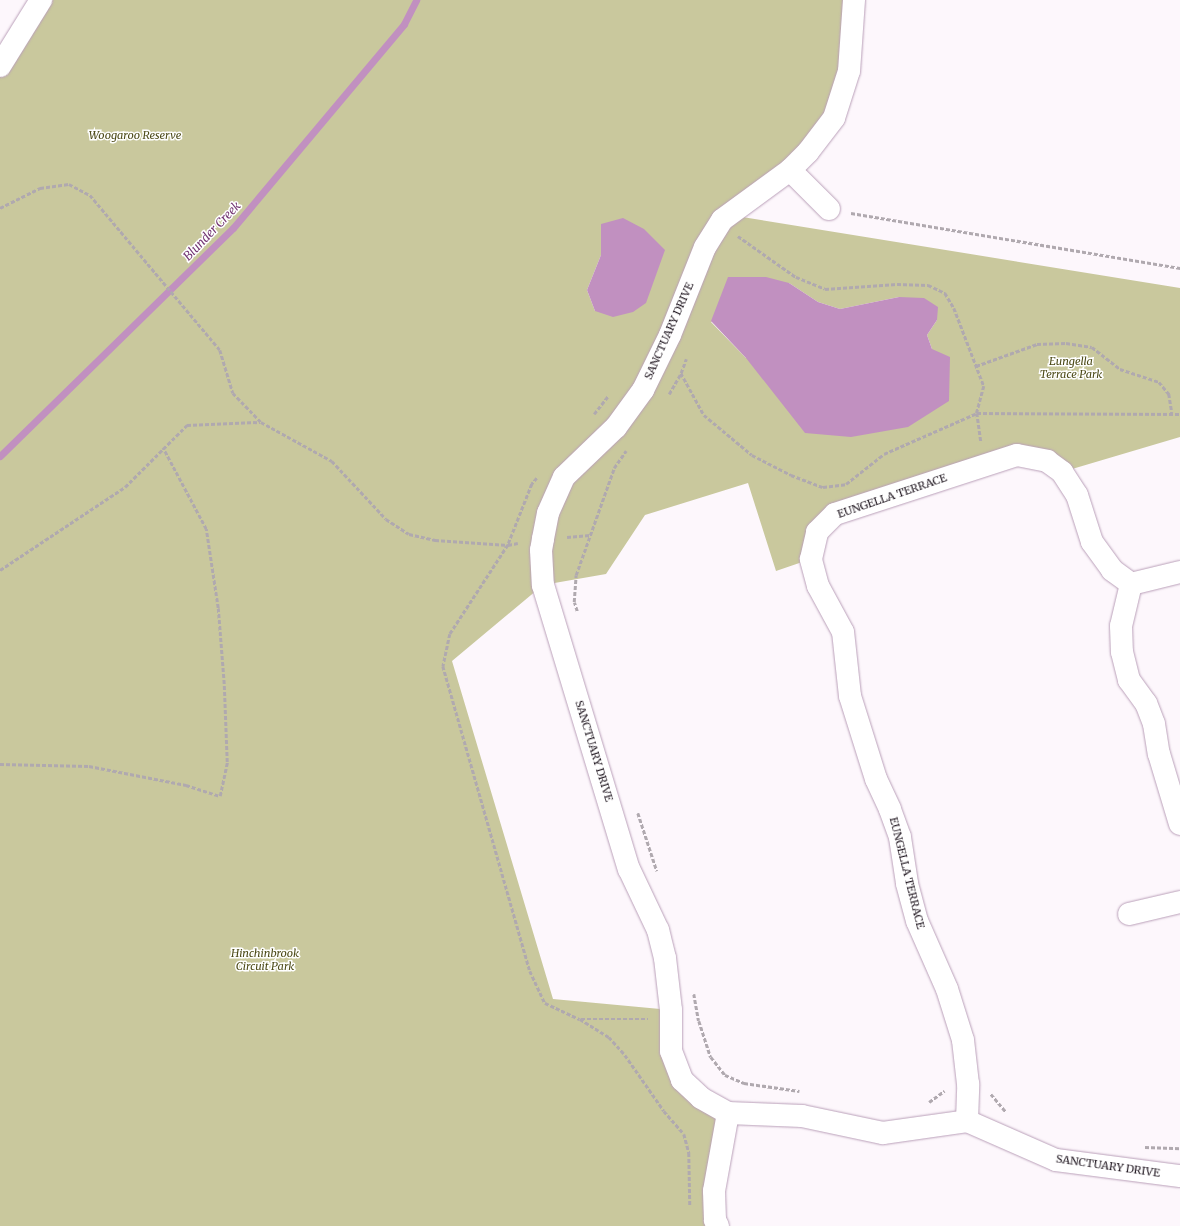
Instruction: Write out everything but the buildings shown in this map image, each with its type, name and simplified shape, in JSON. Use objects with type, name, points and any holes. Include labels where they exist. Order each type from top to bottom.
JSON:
[{"type":"street","points":[[0,66],[41,0]]},
{"type":"street","name":"SANCTUARY DRIVE","points":[[854,0],[849,71],[834,118],[808,152],[790,170],[722,220],[705,247],[670,335],[644,390],[616,427],[564,477],[548,513],[541,550],[543,585],[629,870],[658,930],[665,958],[671,1010],[671,1051],[682,1080],[701,1098],[728,1113],[802,1116],[883,1133],[967,1121],[1056,1160],[1180,1176]]},
{"type":"street","points":[[790,170],[829,209]]},
{"type":"street","name":"EUNGELLA TERRACE","points":[[967,1121],[968,1084],[963,1040],[947,989],[917,921],[907,883],[900,837],[890,809],[876,779],[850,696],[843,632],[818,586],[811,559],[817,532],[835,514],[1017,455],[1046,461],[1062,472],[1077,495],[1092,542],[1112,570],[1131,584]]},
{"type":"street","points":[[1180,572],[1131,584],[1121,626],[1122,652],[1129,680],[1146,703],[1154,724],[1159,754],[1180,824]]},
{"type":"street","points":[[1129,914],[1180,902]]},
{"type":"street","points":[[718,1226],[715,1220],[714,1191],[728,1113]]},
{"type":"path","points":[[0,208],[40,188],[69,184],[90,195],[140,257],[220,350],[233,393],[261,422],[332,461],[386,519],[409,534],[435,540],[508,545],[543,539],[590,535]]},
{"type":"path","points":[[829,209],[1180,268]]},
{"type":"path","points":[[722,220],[736,235],[796,277],[826,289],[897,284],[928,285],[945,293],[954,308],[984,386],[977,413],[984,466]]},
{"type":"path","points":[[976,366],[1037,344],[1066,343],[1092,347],[1120,369],[1159,382],[1168,394],[1172,414]]},
{"type":"path","points":[[666,397],[681,373],[688,352]]},
{"type":"path","points":[[681,373],[704,415],[752,455],[790,475],[823,487],[846,484],[884,454],[977,413],[1180,414]]},
{"type":"path","points":[[593,415],[612,391]]},
{"type":"path","points":[[0,570],[125,487],[187,425],[261,422]]},
{"type":"path","points":[[0,764],[89,766],[186,785],[220,796],[227,762],[224,684],[218,608],[206,529],[163,448]]},
{"type":"path","points":[[578,616],[574,602],[576,575],[614,468],[627,450]]},
{"type":"path","points":[[541,474],[532,484],[508,545],[450,634],[443,666],[530,971],[546,1003],[580,1019],[609,1037],[625,1055],[664,1111],[684,1134],[689,1153],[690,1207]]},
{"type":"path","points":[[636,806],[658,873]]},
{"type":"path","points":[[694,990],[699,1021],[711,1057],[725,1075],[744,1083],[803,1092]]},
{"type":"path","points":[[580,1019],[670,1019],[699,1021]]},
{"type":"path","points":[[928,1103],[944,1091],[949,1085],[968,1084],[987,1090],[1005,1111],[1012,1115]]},
{"type":"path","points":[[1137,1146],[1180,1148]]},
{"type":"green space","name":"Hinchinbrook Circuit Park","points":[[41,0],[854,0],[834,118],[730,215],[1180,288],[1180,437],[1062,472],[1017,455],[835,513],[811,559],[776,571],[748,483],[645,515],[606,574],[543,585],[452,661],[553,999],[671,1010],[682,1080],[728,1113],[718,1226],[0,1226],[0,66]],"holes":[[[601,255],[595,311],[587,290]],[[789,283],[818,302],[840,309],[899,297],[937,320],[927,335],[932,349],[746,358],[711,322]]]},
{"type":"shaded area","points":[[623,218],[644,229],[665,250],[646,303],[633,312],[613,317],[595,311],[587,290],[601,255],[601,224]]},
{"type":"shaded area","points":[[728,277],[766,277],[789,283],[818,302],[840,309],[899,297],[924,298],[938,307],[937,320],[927,335],[932,349],[950,357],[949,401],[908,427],[851,437],[805,433],[746,358],[711,321]]},
{"type":"waterway","name":"Blunder Creek","points":[[0,456],[233,228],[404,24],[416,0]]},
{"type":"park label","name":"Woogaroo Reserve","points":[[135,135]]},
{"type":"park label","name":"Eungella Terrace Park","points":[[1071,368]]}]
